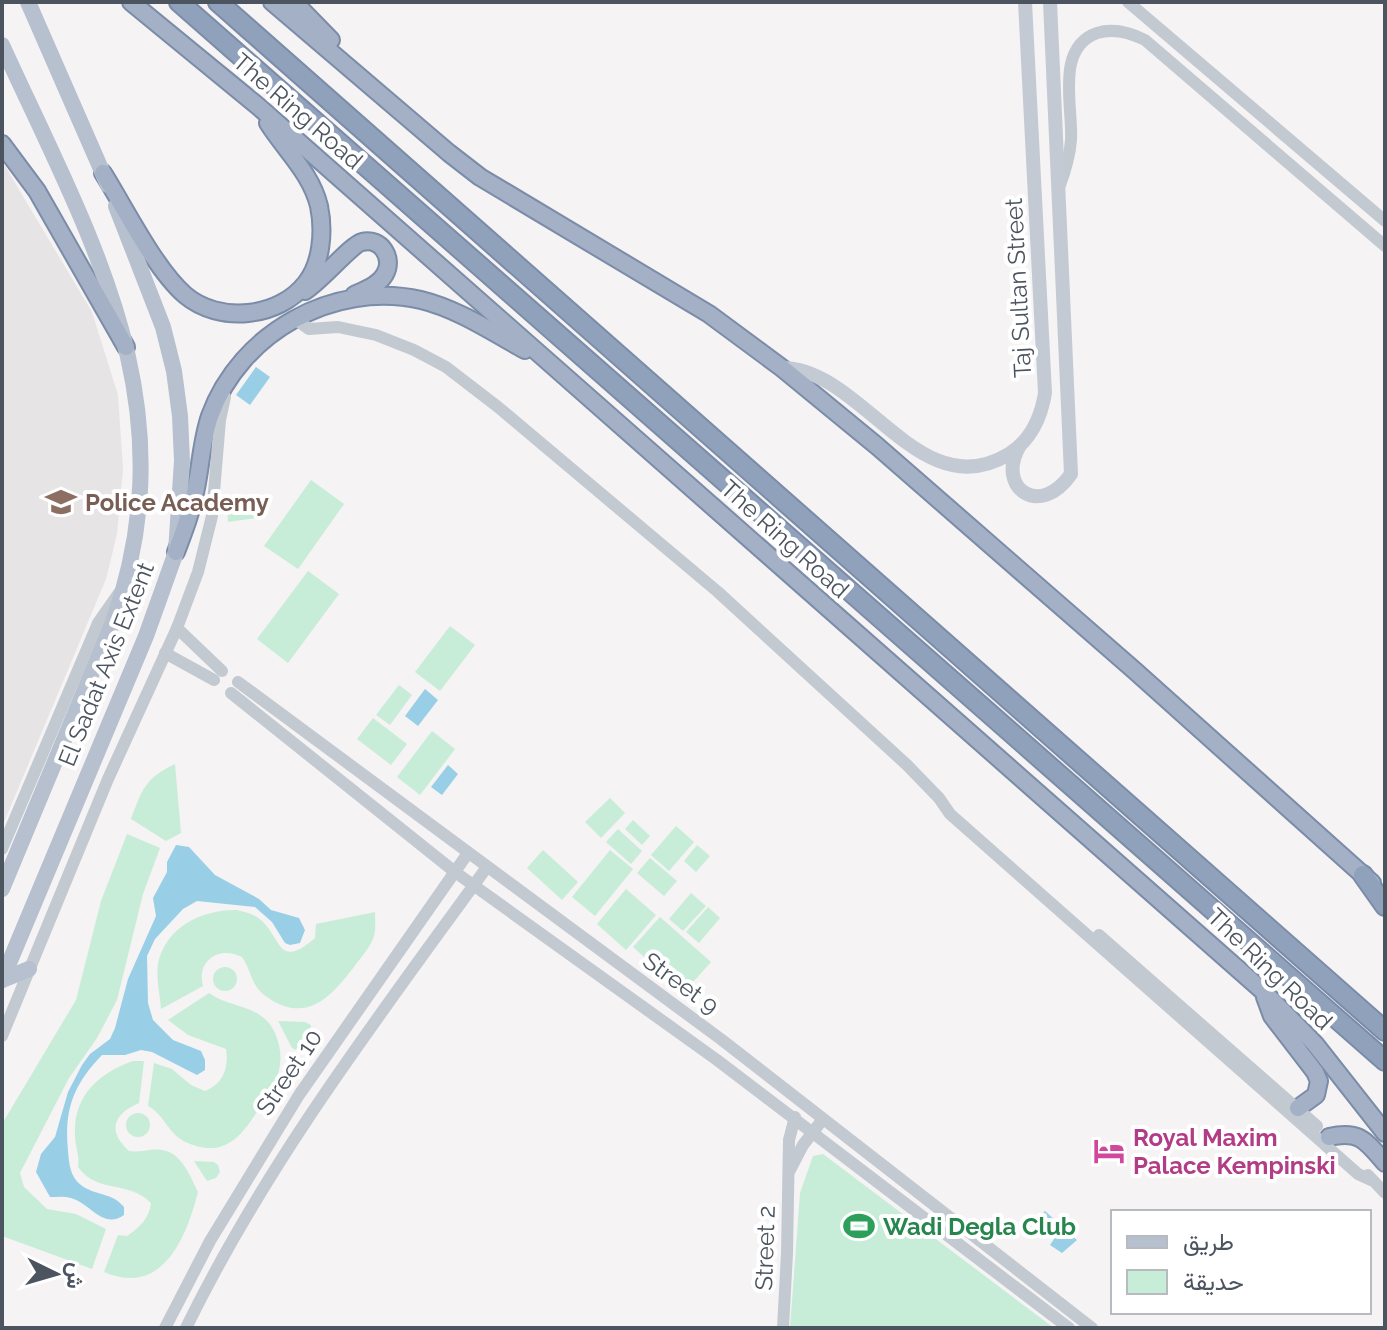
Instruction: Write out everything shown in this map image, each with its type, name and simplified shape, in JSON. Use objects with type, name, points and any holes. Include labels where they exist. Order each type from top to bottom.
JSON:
[{"type":"highway","name":"The Ring Road","points":[[131,2],[259,107],[1264,992],[1315,1044],[1385,1133]]},
{"type":"highway","name":"The Ring Road","points":[[179,2],[1385,1061]]},
{"type":"highway","name":"The Ring Road","points":[[218,2],[1385,1031]]},
{"type":"highway","points":[[272,2],[449,153],[497,188],[709,314],[782,368],[877,446],[1146,680],[1385,895]]},
{"type":"highway","points":[[294,2],[354,63],[371,87]]},
{"type":"highway","points":[[259,107],[278,139],[309,180],[318,205],[322,230],[318,256],[308,280],[293,297]]},
{"type":"highway","points":[[2,144],[37,191],[126,347]]},
{"type":"highway","points":[[103,173],[168,278],[187,297],[206,308],[232,314],[269,309],[321,279],[352,247],[361,242],[371,241],[380,245],[389,262],[387,272],[372,286],[311,311],[264,339],[233,373],[210,417],[192,506],[176,552]]},
{"type":"highway","points":[[349,298],[403,297],[442,307],[553,366]]},
{"type":"highway","points":[[1363,875],[1385,906]]},
{"type":"highway","points":[[1264,992],[1272,1016],[1319,1081],[1316,1095],[1298,1108]]},
{"type":"highway","points":[[1329,1137],[1344,1134],[1358,1136],[1385,1163]]},
{"type":"main road","name":"El Sadat Axis Extent","points":[[2,980],[146,636],[176,552],[182,461],[174,371],[163,327],[103,173],[28,2]]},
{"type":"main road","name":"Taj Sultan Street","points":[[1025,2],[1045,393],[1038,421],[1013,459],[1013,470],[1018,486],[1036,497],[1048,496],[1058,490],[1071,474],[1050,2]]},
{"type":"main road","name":"El Sadat Axis Extent","points":[[2,45],[106,276],[137,400],[143,467],[135,546],[126,585],[2,889]]},
{"type":"main road","points":[[782,368],[807,371],[829,381],[908,446],[948,462],[967,465],[996,460],[1021,445]]},
{"type":"main road","points":[[2,980],[29,969]]},
{"type":"street","points":[[1128,2],[1385,221]]},
{"type":"street","points":[[1058,190],[1070,148],[1070,70],[1073,55],[1082,42],[1095,34],[1125,32],[1145,40],[1385,246]]},
{"type":"street","points":[[295,319],[309,329],[338,327],[376,335],[414,350],[446,367],[498,407],[718,592],[939,798],[956,809],[1358,1174],[1371,1180]]},
{"type":"street","points":[[2,1036],[108,779],[177,628],[206,544],[216,487],[220,420],[233,373]]},
{"type":"street","points":[[2,849],[98,623],[126,585]]},
{"type":"street","points":[[165,653],[218,676],[177,628]]},
{"type":"street","name":"Street 9","points":[[1069,1328],[711,1056],[455,872],[234,687],[401,802],[722,1040],[1086,1326]]},
{"type":"street","points":[[389,819],[401,802]]},
{"type":"street","name":"Street 10","points":[[165,1328],[210,1241],[299,1095],[468,853]]},
{"type":"street","name":"Street 10","points":[[186,1328],[225,1253],[281,1158],[487,867]]},
{"type":"street","points":[[1138,975],[1298,1108],[1385,1193]]},
{"type":"street","points":[[711,1056],[722,1040]]},
{"type":"street","name":"Street 2","points":[[783,1328],[789,1140],[793,1120],[803,1104]]},
{"type":"street","name":"Street 2","points":[[790,1170],[823,1119]]},
{"type":"street","points":[[847,1159],[858,1145]]},
{"type":"shaded area","name":"Police Academy","points":[[2,161],[92,312],[118,395],[123,469],[117,534],[106,579],[2,827]]},
{"type":"green space","points":[[311,480],[344,504],[298,569],[264,546]]},
{"type":"green space","points":[[262,500],[263,517],[228,522],[227,506]]},
{"type":"green space","points":[[308,571],[339,594],[288,663],[257,639]]},
{"type":"green space","points":[[450,626],[475,645],[440,691],[415,672]]},
{"type":"green space","points":[[399,685],[412,695],[390,725],[376,715]]},
{"type":"green space","points":[[373,718],[407,744],[391,765],[357,739]]},
{"type":"green space","points":[[432,731],[455,749],[420,795],[397,777]]},
{"type":"green space","points":[[175,764],[181,833],[166,841],[131,819],[146,786],[157,774]]},
{"type":"green space","points":[[610,798],[625,813],[601,838],[585,822]]},
{"type":"green space","points":[[633,820],[650,836],[642,845],[625,829]]},
{"type":"green space","points":[[676,826],[694,842],[669,871],[651,855]]},
{"type":"green space","points":[[618,829],[642,851],[631,864],[606,842]]},
{"type":"green space","points":[[127,834],[160,848],[143,894],[117,1000],[97,1038],[69,1078],[20,1173],[24,1187],[47,1209],[76,1214],[106,1229],[92,1269],[2,1236],[2,1124],[76,1000],[101,901]]},
{"type":"green space","points":[[697,845],[710,856],[696,872],[684,861]]},
{"type":"green space","points":[[543,850],[578,882],[562,900],[527,868]]},
{"type":"green space","points":[[610,850],[633,869],[595,916],[572,897]]},
{"type":"green space","points":[[650,858],[677,881],[664,896],[637,873]]},
{"type":"green space","points":[[626,889],[656,915],[626,950],[597,924]]},
{"type":"green space","points":[[691,893],[706,906],[683,931],[669,919]]},
{"type":"green space","points":[[708,907],[720,918],[699,943],[686,932]]},
{"type":"green space","points":[[237,910],[261,920],[287,951],[303,947],[315,938],[316,924],[375,912],[375,933],[368,948],[338,987],[309,1007],[286,1007],[265,996],[256,986],[242,957],[225,953],[206,963],[203,986],[161,1009],[158,964],[169,940],[177,930],[199,917]]},
{"type":"green space","points":[[660,917],[711,962],[684,992],[633,947]]},
{"type":"green space","points":[[220,967],[230,967],[237,974],[237,984],[230,991],[220,991],[213,984],[213,974]]},
{"type":"green space","points":[[209,993],[262,1017],[275,1033],[280,1056],[274,1084],[251,1121],[231,1142],[215,1148],[184,1141],[148,1106],[154,1063],[172,1069],[191,1085],[205,1091],[216,1084],[223,1074],[227,1063],[226,1049],[188,1035],[168,1020]]},
{"type":"green space","points":[[278,1021],[311,1025],[310,1038],[306,1038],[305,1047],[292,1048]]},
{"type":"green space","points":[[133,1061],[144,1061],[139,1103],[119,1118],[116,1124],[118,1137],[129,1151],[158,1150],[175,1156],[198,1192],[186,1228],[168,1259],[156,1270],[141,1277],[124,1278],[104,1272],[118,1235],[127,1236],[140,1226],[151,1203],[133,1191],[94,1181],[86,1175],[78,1167],[75,1139],[78,1109],[90,1088],[109,1072]]},
{"type":"green space","points":[[133,1113],[143,1113],[150,1120],[150,1130],[143,1137],[133,1137],[126,1130],[126,1120]]},
{"type":"green space","name":"Wadi Degla Club","points":[[823,1154],[1054,1328],[790,1328],[800,1193],[813,1156]]},
{"type":"green space","points":[[194,1161],[214,1162],[220,1172],[216,1178],[207,1181]]},
{"type":"water","points":[[256,367],[270,377],[250,405],[236,395]]},
{"type":"water","points":[[425,689],[438,700],[418,726],[405,716]]},
{"type":"water","points":[[448,765],[458,774],[442,795],[431,787]]},
{"type":"water","points":[[176,845],[189,847],[215,875],[259,899],[271,910],[299,918],[305,930],[300,943],[290,945],[255,907],[197,901],[183,909],[155,939],[147,956],[148,1003],[153,1020],[173,1040],[201,1051],[205,1070],[197,1075],[152,1052],[141,1050],[125,1055],[102,1055],[84,1077],[69,1111],[67,1136],[70,1165],[74,1178],[81,1185],[114,1199],[124,1207],[124,1215],[116,1219],[103,1218],[71,1198],[50,1197],[36,1172],[41,1154],[55,1137],[68,1092],[82,1065],[90,1054],[110,1039],[115,1028],[128,979],[156,916],[153,898],[167,872],[167,862]]},
{"type":"water","points":[[1045,1211],[1077,1240],[1062,1253],[1050,1245],[1054,1239],[1053,1233],[1047,1231],[1042,1235],[1032,1224]]},
{"type":"place","name":"Police Academy","points":[[61,502]]},
{"type":"place","name":"Royal Maxim Palace Kempinski","points":[[1109,1151]]},
{"type":"place","name":"Wadi Degla Club","points":[[859,1226]]}]
